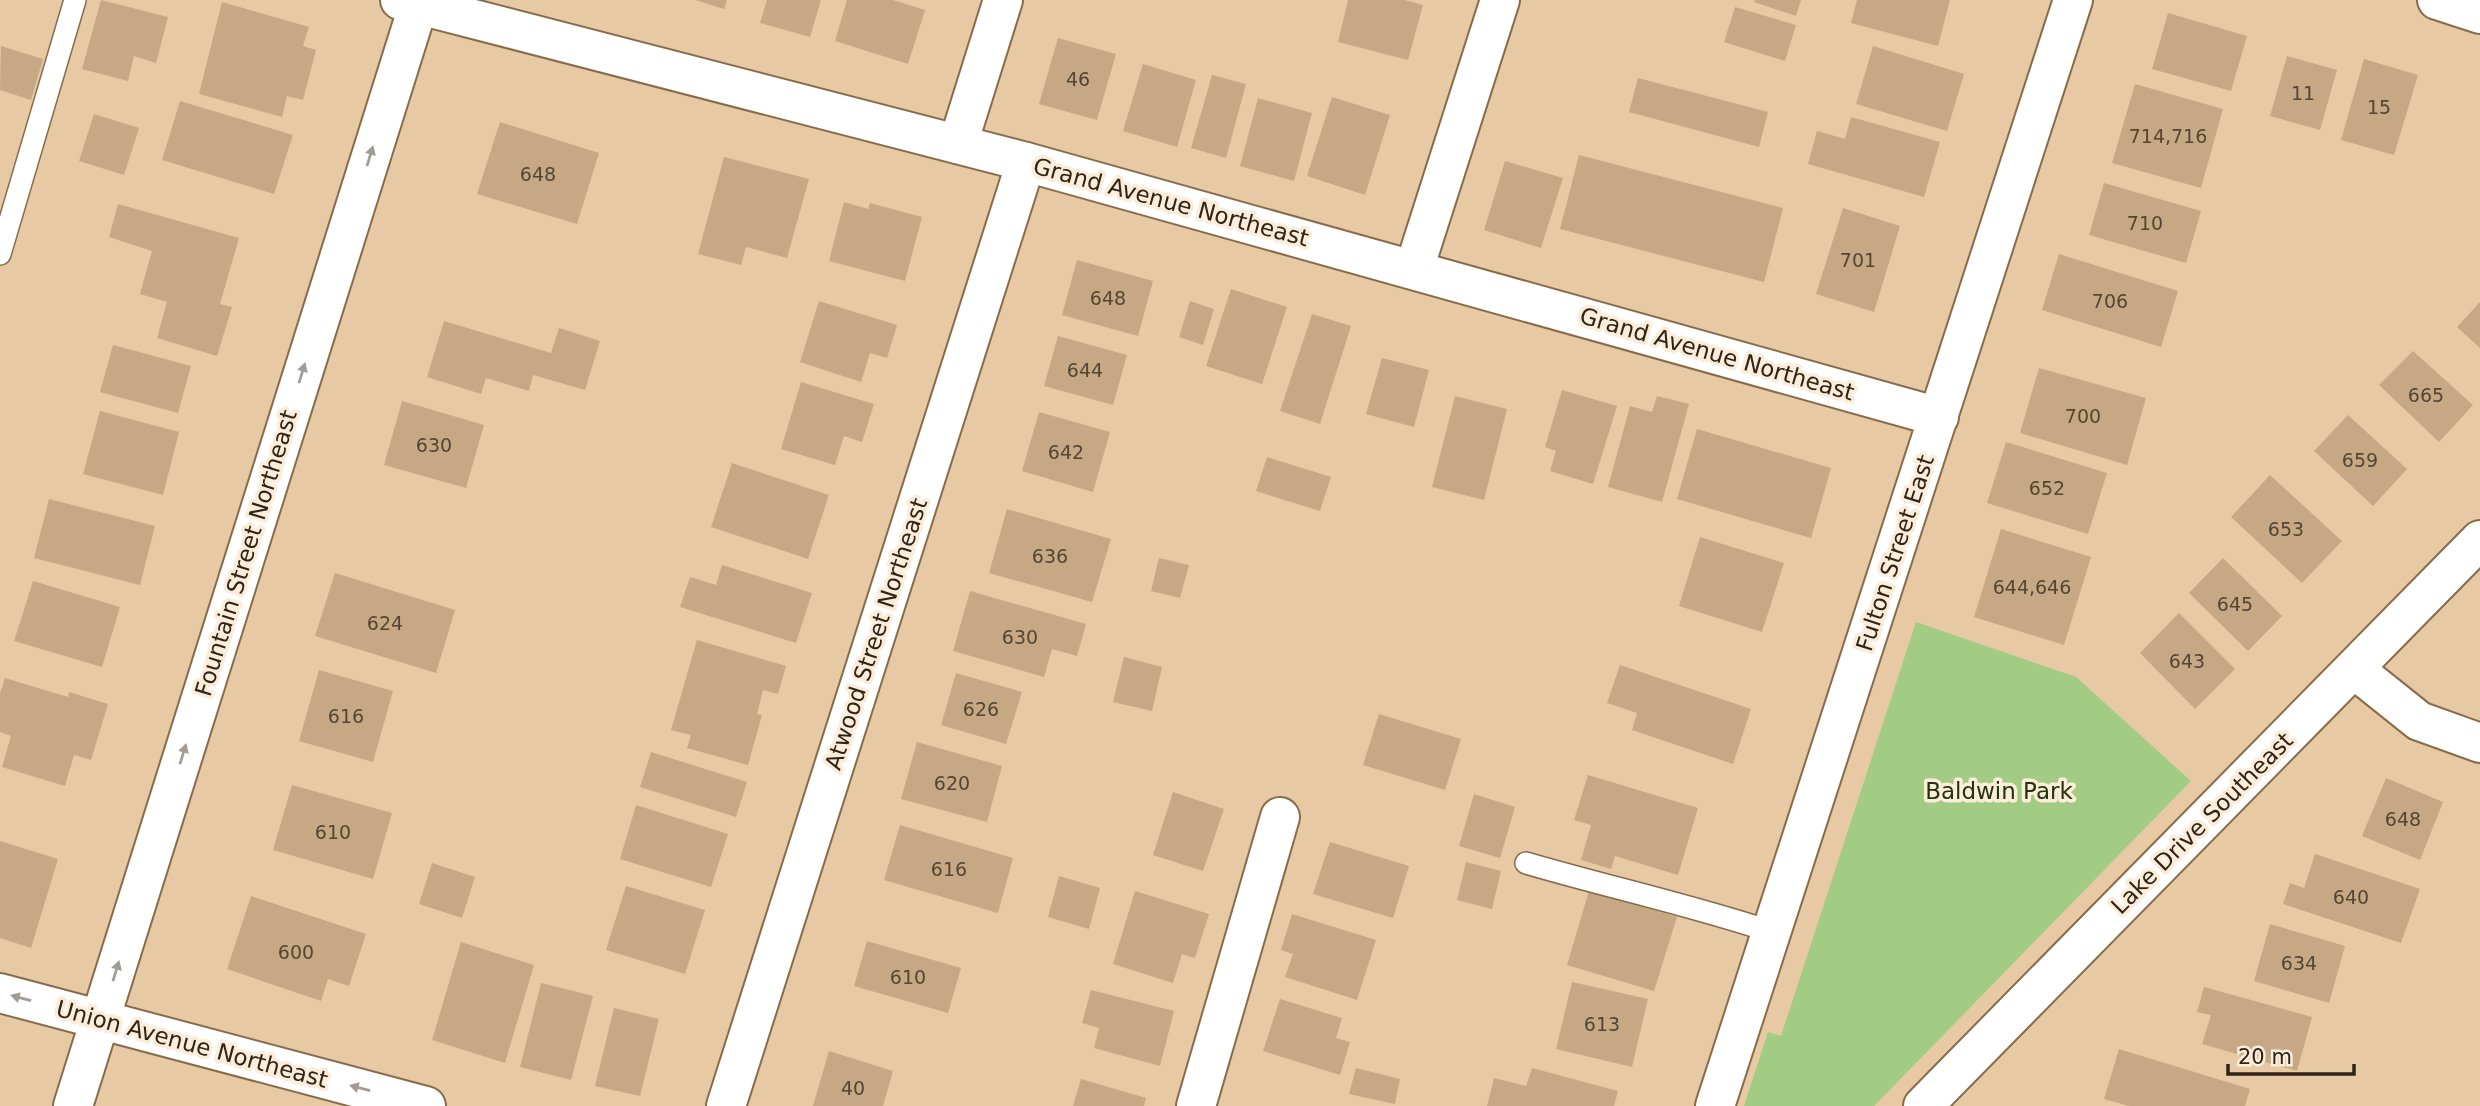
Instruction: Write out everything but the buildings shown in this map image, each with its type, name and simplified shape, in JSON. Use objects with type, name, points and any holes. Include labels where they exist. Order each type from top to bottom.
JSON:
[{"type":"street","points":[[958,144],[1003,0]]},
{"type":"street","points":[[1414,269],[1500,0]]},
{"type":"street","name":"Fulton Street East","points":[[1715,1106],[2073,0]]},
{"type":"street","points":[[2437,0],[2480,14]]},
{"type":"street","name":"Grand Avenue Northeast","points":[[413,1],[1026,162],[1939,416]]},
{"type":"street","name":"Fountain Street Northeast","points":[[73,1106],[413,1]]},
{"type":"street","name":"Atwood Street Northeast","points":[[726,1106],[1026,162]]},
{"type":"street","name":"Lake Drive Southeast","points":[[1923,1106],[2480,540]]},
{"type":"street","points":[[2354,669],[2420,721],[2480,743]]},
{"type":"street","points":[[1196,1106],[1280,817]]},
{"type":"street","name":"Union Avenue Northeast","points":[[0,993],[426,1106]]},
{"type":"lane","points":[[0,254],[75,0]]},
{"type":"lane","points":[[1526,863],[1629,893],[1719,914],[1772,932]]},
{"type":"green space","name":"Baldwin Park","points":[[1916,622],[2076,677],[2191,781],[1874,1106],[1744,1106],[1768,1032],[1781,1036]]}]
